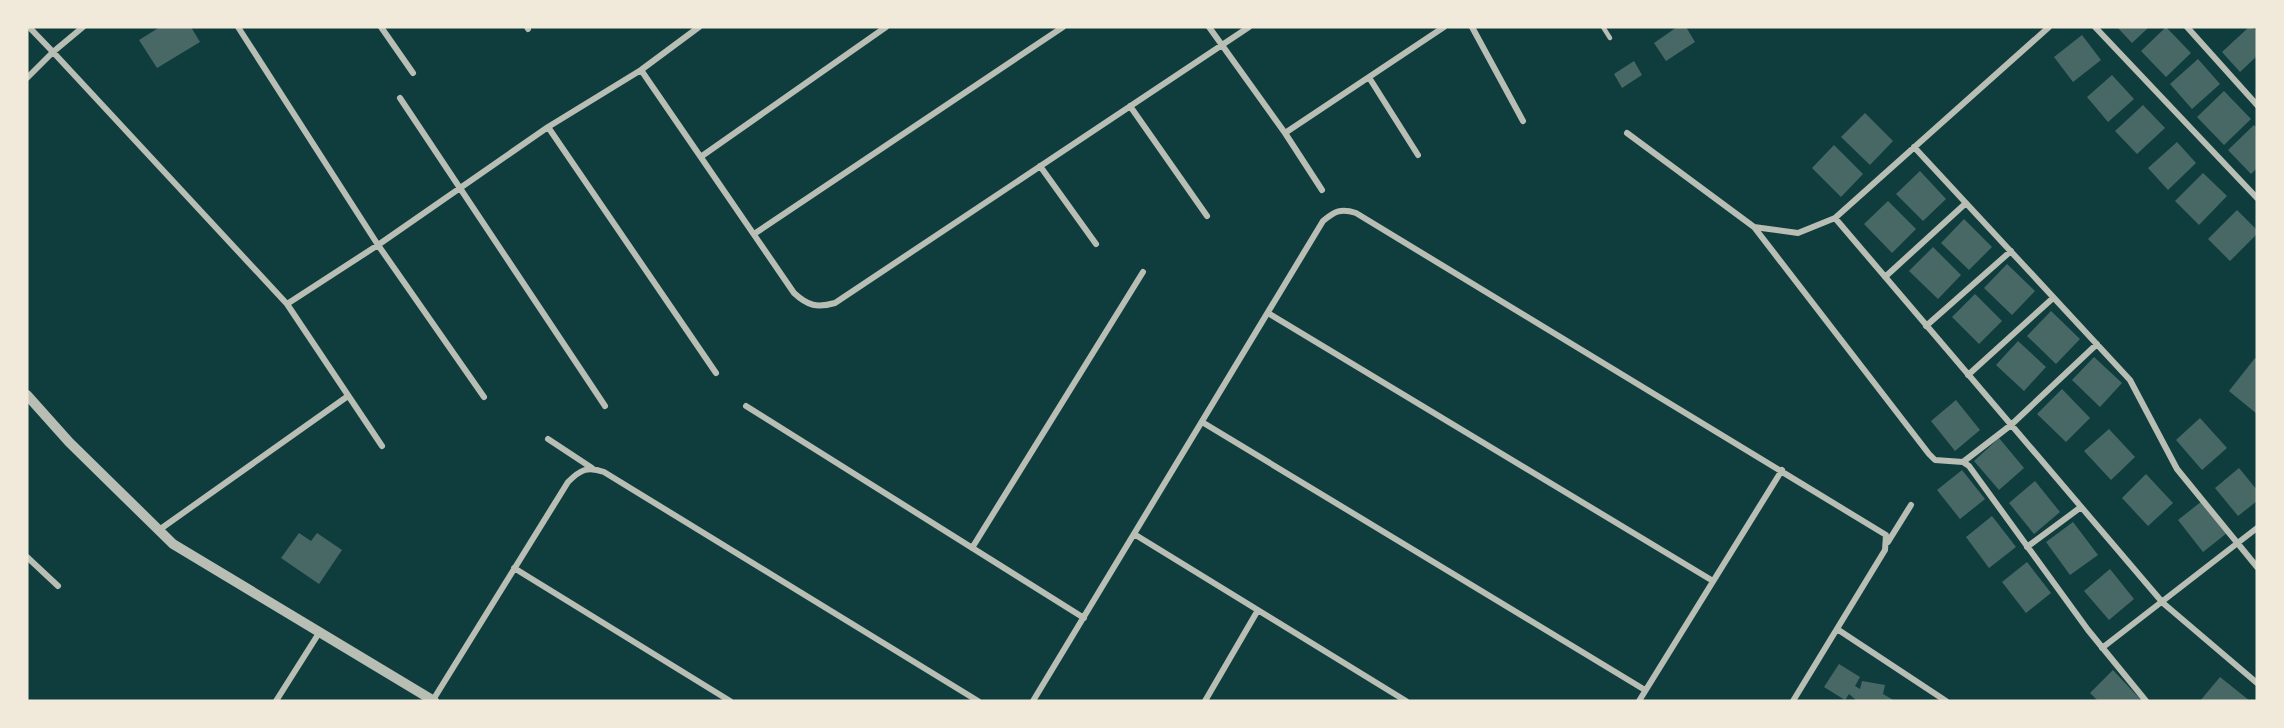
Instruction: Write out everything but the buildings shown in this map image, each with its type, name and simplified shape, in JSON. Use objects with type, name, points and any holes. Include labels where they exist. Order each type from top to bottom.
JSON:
[{"type":"street","points":[[29,27],[287,304],[382,446]]},
{"type":"street","points":[[27,78],[83,27]]},
{"type":"street","points":[[237,27],[378,245],[484,397]]},
{"type":"street","points":[[381,27],[413,73]]},
{"type":"street","points":[[287,304],[378,245],[548,128],[641,70],[699,27]]},
{"type":"street","points":[[702,156],[886,27]]},
{"type":"street","points":[[754,234],[1063,27]]},
{"type":"street","points":[[1209,27],[1285,133],[1322,190]]},
{"type":"street","points":[[641,70],[702,156],[794,294],[806,304],[828,305],[835,303],[1249,27]]},
{"type":"street","points":[[1285,133],[1370,79],[1444,27]]},
{"type":"street","points":[[1472,27],[1523,121]]},
{"type":"street","points":[[1754,227],[1798,233],[1835,218],[2049,27]]},
{"type":"street","points":[[2095,27],[2257,198]]},
{"type":"street","points":[[2187,27],[2257,105]]},
{"type":"street","points":[[1370,79],[1418,154]]},
{"type":"street","points":[[400,98],[605,406]]},
{"type":"street","points":[[1130,106],[1207,216]]},
{"type":"street","points":[[548,128],[716,373]]},
{"type":"street","points":[[1626,133],[1754,227],[1929,454],[1943,462],[1963,462],[2011,425],[2097,344]]},
{"type":"street","points":[[1914,147],[2054,297],[2140,394],[2177,470],[2257,567]]},
{"type":"street","points":[[1040,166],[1096,244]]},
{"type":"street","points":[[1885,277],[1966,204]]},
{"type":"street","points":[[1033,701],[1323,222],[1334,211],[1345,210],[1356,213],[1880,530],[1886,535],[1888,543]]},
{"type":"street","points":[[1835,218],[2163,603],[2257,683]]},
{"type":"street","points":[[1926,326],[2011,251]]},
{"type":"street","points":[[972,548],[1143,272]]},
{"type":"street","points":[[1968,375],[2054,297]]},
{"type":"street","points":[[1268,313],[1713,581]]},
{"type":"street","points":[[27,395],[69,442],[159,531],[189,556],[434,701],[567,482],[581,470],[593,468]]},
{"type":"street","points":[[159,531],[348,396]]},
{"type":"street","points":[[746,406],[1084,618]]},
{"type":"street","points":[[1202,422],[1646,690]]},
{"type":"street","points":[[548,440],[593,468],[615,478],[978,701]]},
{"type":"street","points":[[1963,462],[2102,648],[2146,701]]},
{"type":"street","points":[[1639,701],[1782,470]]},
{"type":"street","points":[[1793,701],[1911,505]]},
{"type":"street","points":[[2028,547],[2081,507]]},
{"type":"street","points":[[2102,648],[2257,528]]},
{"type":"street","points":[[1134,534],[1406,701]]},
{"type":"street","points":[[27,557],[58,586]]},
{"type":"street","points":[[514,568],[730,701]]},
{"type":"street","points":[[1205,701],[1258,610]]},
{"type":"street","points":[[1838,629],[1946,701]]},
{"type":"street","points":[[276,701],[319,633]]},
{"type":"lane","points":[[1603,27],[1610,38]]}]
